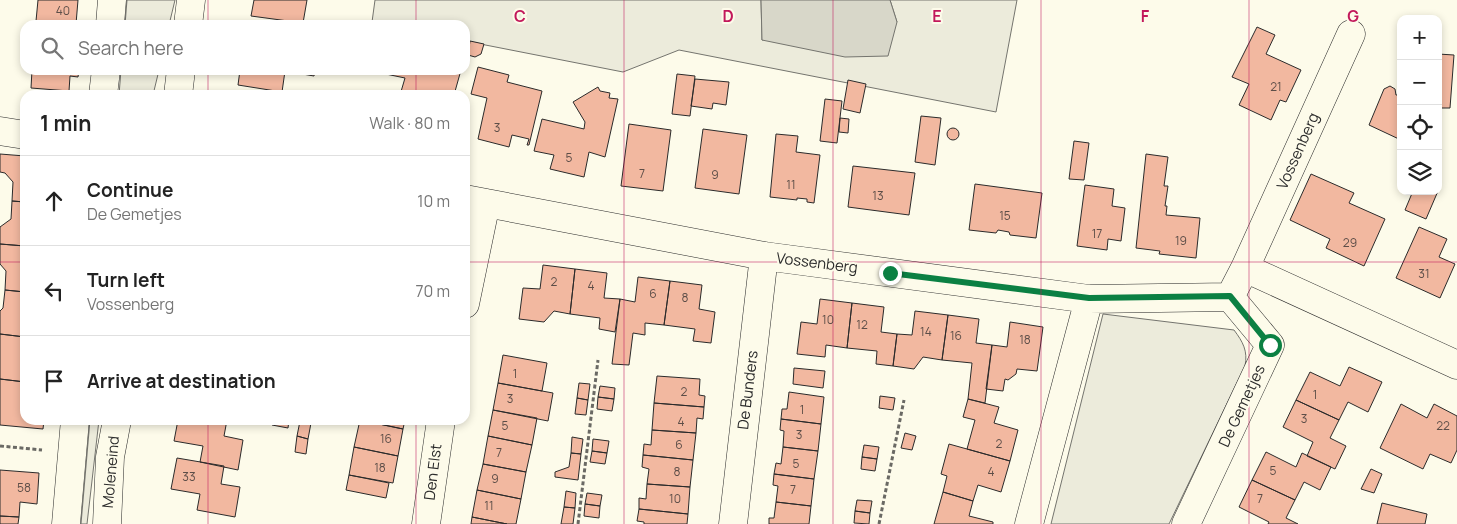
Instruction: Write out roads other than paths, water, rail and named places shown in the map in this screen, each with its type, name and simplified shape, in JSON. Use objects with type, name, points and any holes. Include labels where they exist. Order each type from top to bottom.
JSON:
[{"type":"street","points":[[110,20],[112,0]]},
{"type":"street","points":[[189,20],[191,0]]},
{"type":"street","name":"Vossenberg","points":[[476,201],[764,256],[1089,298],[1230,296],[1246,268],[1351,34]]},
{"type":"street","points":[[104,90],[105,75]]},
{"type":"street","points":[[179,90],[180,75]]},
{"type":"street","points":[[0,131],[20,134]]},
{"type":"street","points":[[470,257],[476,201]]},
{"type":"street","name":"De Bunders","points":[[733,524],[764,256]]},
{"type":"street","points":[[1246,268],[1457,366]]},
{"type":"street","name":"De Gemetjes","points":[[1186,524],[1270,345],[1230,296]]},
{"type":"street","points":[[1029,524],[1089,298]]},
{"type":"street","points":[[66,524],[75,425]]},
{"type":"street","name":"Moleneind","points":[[107,524],[110,457],[116,425]]},
{"type":"street","name":"Den Elst","points":[[426,524],[440,425]]}]
